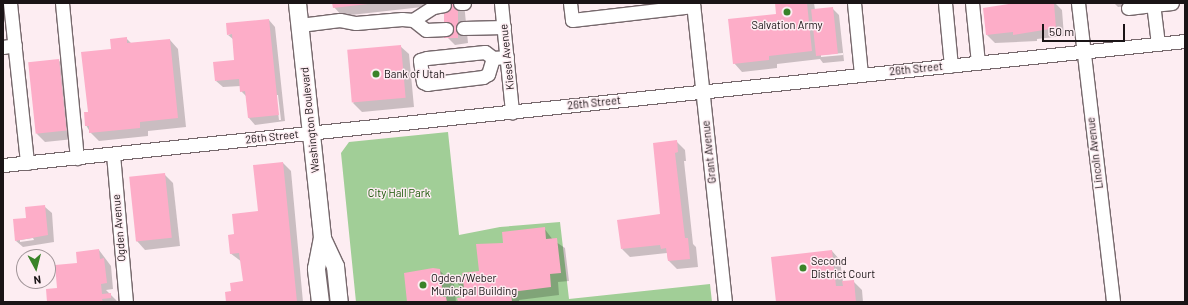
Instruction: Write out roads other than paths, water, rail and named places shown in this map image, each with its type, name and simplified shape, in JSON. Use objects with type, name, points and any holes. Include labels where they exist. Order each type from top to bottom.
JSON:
[{"type":"main road","name":"Washington Boulevard","points":[[297,3],[322,238],[316,268],[320,302]]},
{"type":"main road","name":"Washington Boulevard","points":[[322,238],[335,266],[339,302]]},
{"type":"street","points":[[10,3],[9,46],[28,163]]},
{"type":"street","points":[[62,3],[77,158]]},
{"type":"street","name":"Kiesel Avenue","points":[[501,3],[512,112]]},
{"type":"street","points":[[570,3],[572,20],[693,4]]},
{"type":"street","points":[[854,3],[861,75]]},
{"type":"street","points":[[945,3],[951,66]]},
{"type":"street","points":[[972,3],[978,63]]},
{"type":"street","name":"Lincoln Avenue","points":[[1078,3],[1113,302]]},
{"type":"street","points":[[1128,8],[1172,3]]},
{"type":"street","name":"Grant Avenue","points":[[693,4],[725,302]]},
{"type":"street","points":[[300,25],[340,20],[356,23],[413,20],[433,6],[444,5]]},
{"type":"street","points":[[1153,5],[1158,44]]},
{"type":"street","points":[[413,20],[426,30],[446,29]]},
{"type":"street","points":[[463,28],[504,27]]},
{"type":"street","name":"26th Street","points":[[3,165],[1185,41]]},
{"type":"street","points":[[493,58],[488,74],[483,77],[427,84],[423,82],[419,65],[420,60],[427,58],[485,52],[493,58],[507,57]]},
{"type":"street","name":"Ogden Avenue","points":[[113,154],[126,302]]},
{"type":"place","name":"Salvation Army","points":[[787,12]]},
{"type":"place","name":"Bank of Utah","points":[[376,74]]},
{"type":"place","name":"Second District Court","points":[[803,268]]},
{"type":"place","name":"Ogden/Weber Municipal Building","points":[[423,285]]},
{"type":"park label","name":"City Hall Park","points":[[399,193]]}]
